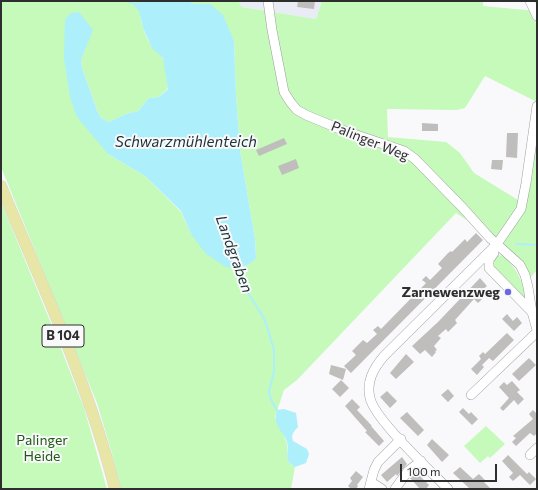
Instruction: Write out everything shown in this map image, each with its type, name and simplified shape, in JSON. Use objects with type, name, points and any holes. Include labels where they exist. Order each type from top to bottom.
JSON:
[{"type":"main road","name":"B 104","points":[[1,186],[71,354],[90,406],[115,489]]},
{"type":"street","name":"Palinger Weg","points":[[268,1],[284,92],[297,110],[336,128],[404,151],[415,159],[497,244],[520,265],[525,275],[537,331]]},
{"type":"street","points":[[530,1],[537,16]]},
{"type":"street","points":[[448,489],[376,412],[371,400],[369,387],[372,372],[384,356],[497,244],[521,209],[537,106]]},
{"type":"street","points":[[508,254],[500,251],[493,253],[488,260],[489,268],[532,312]]},
{"type":"street","points":[[471,395],[537,331]]},
{"type":"street","points":[[382,489],[370,485],[374,470],[378,462],[401,439]]},
{"type":"street","points":[[530,455],[537,448]]},
{"type":"street","points":[[395,489],[408,471],[421,461]]},
{"type":"shaded area","points":[[238,1],[322,1],[316,19],[242,7]]},
{"type":"green space","points":[[1,1],[142,1],[140,11],[142,25],[150,44],[164,60],[168,88],[159,97],[149,98],[138,111],[126,114],[109,122],[101,118],[98,113],[82,68],[81,60],[92,30],[65,20],[108,154],[145,176],[181,212],[191,234],[242,268],[256,258],[255,239],[240,150],[234,41],[228,29],[195,4],[188,1],[238,1],[242,7],[316,19],[322,1],[483,1],[483,6],[537,11],[537,102],[485,76],[465,108],[457,110],[387,109],[388,137],[446,142],[460,153],[474,173],[523,203],[537,117],[537,270],[530,278],[520,261],[505,245],[456,213],[297,380],[284,390],[275,417],[285,438],[287,445],[287,458],[295,467],[291,489],[121,489],[97,403],[1,167]]},
{"type":"green space","name":"Palinger Heide","points":[[1,202],[84,408],[107,489],[1,489]]},
{"type":"green space","points":[[497,255],[505,257],[516,271],[519,276],[526,300],[493,266],[492,261]]},
{"type":"green space","points":[[486,426],[505,444],[490,458],[488,456],[480,463],[464,446]]},
{"type":"water","name":"Schwarzmühlenteich","points":[[142,1],[188,1],[195,4],[210,4],[223,15],[234,41],[240,150],[255,239],[256,258],[251,263],[238,269],[226,267],[206,254],[191,234],[181,211],[145,176],[108,154],[77,117],[70,97],[64,58],[65,20],[71,13],[79,12],[93,30],[81,60],[82,68],[101,118],[109,122],[126,114],[138,111],[149,98],[159,97],[168,89],[163,58],[152,48],[143,28],[139,11],[134,6],[136,2],[140,3]]},
{"type":"water","points":[[284,409],[296,413],[298,427],[293,434],[293,441],[307,449],[309,454],[306,463],[295,467],[289,461],[287,456],[287,442],[276,420],[277,410]]},
{"type":"building","points":[[298,1],[315,1],[314,9],[297,7]]},
{"type":"building","points":[[422,123],[438,124],[438,131],[422,131]]},
{"type":"building","points":[[507,133],[518,133],[517,158],[506,157]]},
{"type":"building","points":[[284,138],[287,144],[259,156],[256,150]]},
{"type":"building","points":[[296,159],[299,168],[282,175],[278,166]]},
{"type":"building","points":[[492,160],[503,160],[502,170],[491,169]]},
{"type":"building","points":[[476,233],[483,240],[351,373],[344,366],[356,355],[352,351],[363,340],[367,343],[377,334],[373,330],[378,326],[381,329],[426,283],[422,280],[426,276],[430,280],[442,268],[438,264],[448,253],[451,251],[452,252],[465,239],[467,242]]},
{"type":"building","points":[[480,278],[487,286],[479,293],[483,298],[478,303],[474,299],[455,320],[457,323],[448,332],[446,329],[438,336],[441,338],[434,346],[437,350],[432,357],[425,350],[420,354],[412,346],[438,322]]},
{"type":"building","points":[[507,314],[513,321],[517,317],[522,323],[514,331],[502,319]]},
{"type":"building","points":[[507,333],[514,340],[493,361],[489,358],[482,365],[484,367],[477,375],[471,369],[481,359],[479,356],[483,352],[485,354]]},
{"type":"building","points":[[406,354],[414,362],[396,379],[390,373]]},
{"type":"building","points":[[529,358],[536,365],[519,381],[512,374]]},
{"type":"building","points":[[331,365],[346,369],[343,380],[329,374]]},
{"type":"building","points":[[341,380],[349,388],[340,397],[332,389]]},
{"type":"building","points":[[512,381],[520,390],[517,392],[524,399],[518,405],[514,400],[503,411],[500,408],[509,398],[499,387],[504,382],[507,385]]},
{"type":"building","points":[[448,389],[454,396],[448,402],[441,395]]},
{"type":"building","points":[[387,391],[397,401],[390,408],[380,397]]},
{"type":"building","points":[[352,399],[360,407],[357,410],[384,441],[379,446],[365,432],[367,431],[345,406]]},
{"type":"building","points":[[463,408],[469,414],[471,412],[478,419],[472,425],[459,412]]},
{"type":"building","points":[[533,410],[537,414],[537,433],[534,436],[530,433],[516,446],[512,442],[516,438],[513,436],[533,419],[529,414]]},
{"type":"building","points":[[407,412],[424,430],[418,436],[400,418]]},
{"type":"building","points":[[432,439],[449,455],[442,462],[427,445]]},
{"type":"building","points":[[508,455],[527,474],[529,472],[536,479],[530,485],[520,475],[513,481],[509,477],[513,473],[502,461]]},
{"type":"building","points":[[402,457],[407,464],[397,476],[396,474],[387,482],[381,475]]},
{"type":"building","points":[[460,467],[473,479],[479,474],[491,489],[470,489],[453,473]]},
{"type":"building","points":[[356,471],[363,477],[356,489],[351,489],[348,486],[352,481],[350,478]]},
{"type":"building","points":[[416,472],[429,485],[426,489],[420,489],[410,478]]},
{"type":"waterway","name":"Landgraben","points":[[127,1],[137,5]]},
{"type":"waterway","points":[[516,244],[537,245]]},
{"type":"waterway","name":"Landgraben","points":[[237,268],[246,290],[262,315],[267,326],[274,350],[274,372],[269,391],[271,400],[277,410]]},
{"type":"place","name":"Zarnewenzweg","points":[[508,292]]}]
